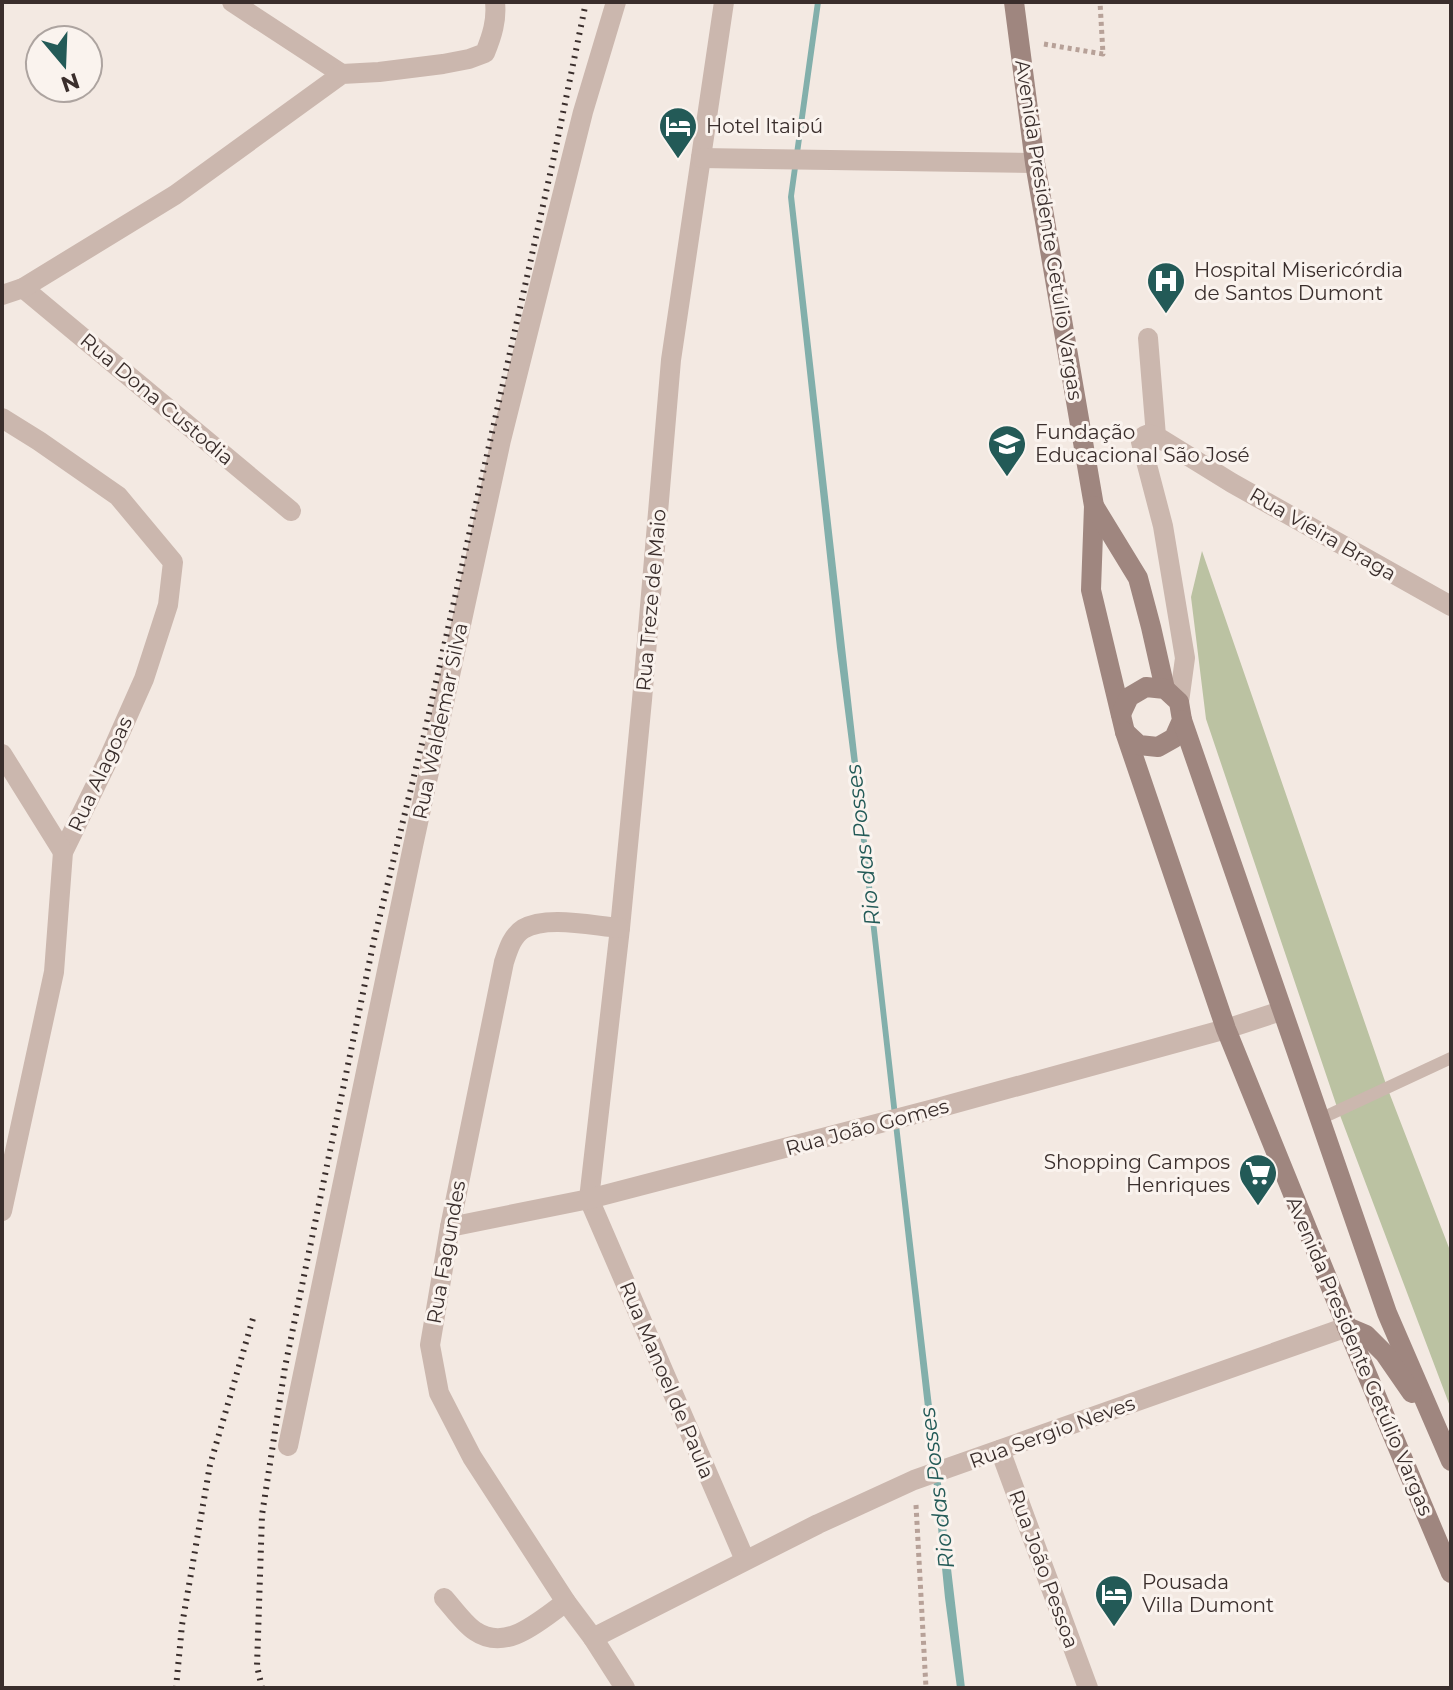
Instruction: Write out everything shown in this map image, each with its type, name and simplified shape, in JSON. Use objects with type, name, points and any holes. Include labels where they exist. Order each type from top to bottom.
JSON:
[{"type":"main road","name":"Avenida Presidente Getúlio Vargas","points":[[1014,2],[1035,163],[1094,506],[1091,590],[1123,723],[1226,1029],[1451,1573]]},
{"type":"main road","name":"Avenida Presidente Getúlio Vargas","points":[[1094,506],[1138,578],[1175,704],[1387,1313],[1451,1462]]},
{"type":"main road","points":[[1146,687],[1175,704],[1174,738],[1158,747],[1139,745],[1123,723],[1129,697],[1146,687]]},
{"type":"main road","points":[[1347,1327],[1366,1335],[1385,1354],[1415,1397],[1451,1462]]},
{"type":"street","points":[[232,2],[342,74]]},
{"type":"street","points":[[2,295],[23,288],[175,195],[342,74],[443,64],[485,53],[492,37],[495,2]]},
{"type":"street","name":"Rua Waldemar Silva","points":[[288,1446],[406,877],[501,440],[583,112],[616,2]]},
{"type":"street","name":"Rua Treze de Maio","points":[[589,1199],[620,928],[671,360],[724,2]]},
{"type":"street","points":[[701,158],[1035,163]]},
{"type":"street","name":"Rua Dona Custodia","points":[[23,288],[291,511]]},
{"type":"street","points":[[1148,338],[1156,436],[1149,434],[1141,442],[1163,526],[1185,658],[1175,704]]},
{"type":"street","name":"Rua Alagoas","points":[[2,418],[118,496],[173,562],[168,605],[144,679],[63,852],[54,972],[2,1211]]},
{"type":"street","name":"Rua Vieira Braga","points":[[1156,436],[1232,483],[1451,606]]},
{"type":"street","points":[[2,754],[63,852]]},
{"type":"street","name":"Rua Fagundes","points":[[620,928],[554,922],[539,924],[521,930],[511,943],[504,962],[450,1227],[430,1345],[439,1393],[472,1457],[625,1688]]},
{"type":"street","name":"Rua João Gomes","points":[[450,1227],[589,1199],[860,1129],[1226,1029],[1281,1011]]},
{"type":"street","name":"Rua Manoel de Paula","points":[[589,1199],[745,1560]]},
{"type":"street","name":"Rua Sergio Neves","points":[[593,1638],[818,1524],[921,1478],[1347,1327]]},
{"type":"street","name":"Rua João Pessoa","points":[[1000,1450],[1088,1688]]},
{"type":"street","points":[[444,1598],[475,1631],[495,1639],[514,1637],[566,1602]]},
{"type":"lane","points":[[1320,1119],[1451,1058]]},
{"type":"path","points":[[1020,40],[1103,54],[1100,2]]},
{"type":"path","points":[[921,1478],[926,1688]]},
{"type":"green space","points":[[1202,551],[1387,1087],[1451,1253],[1451,1409],[1338,1110],[1206,719],[1191,597]]},
{"type":"water","name":"Rio das Posses","points":[[815,2],[821,2],[794,196],[965,1688],[957,1688],[945,1598],[788,197]]},
{"type":"railway","points":[[262,1688],[257,1666],[262,1515],[285,1367],[374,940],[425,731],[586,2]]},
{"type":"railway","points":[[176,1688],[182,1625],[210,1465],[254,1315]]},
{"type":"place","name":"Hotel Itaipú","points":[[678,160]]},
{"type":"place","name":"Hospital Misericórdia de Santos Dumont","points":[[1166,315]]},
{"type":"place","name":"Fundação Educacional São José","points":[[1007,478]]},
{"type":"place","name":"Shopping Campos Henriques","points":[[1258,1207]]},
{"type":"place","name":"Pousada Villa Dumont","points":[[1114,1628]]}]
